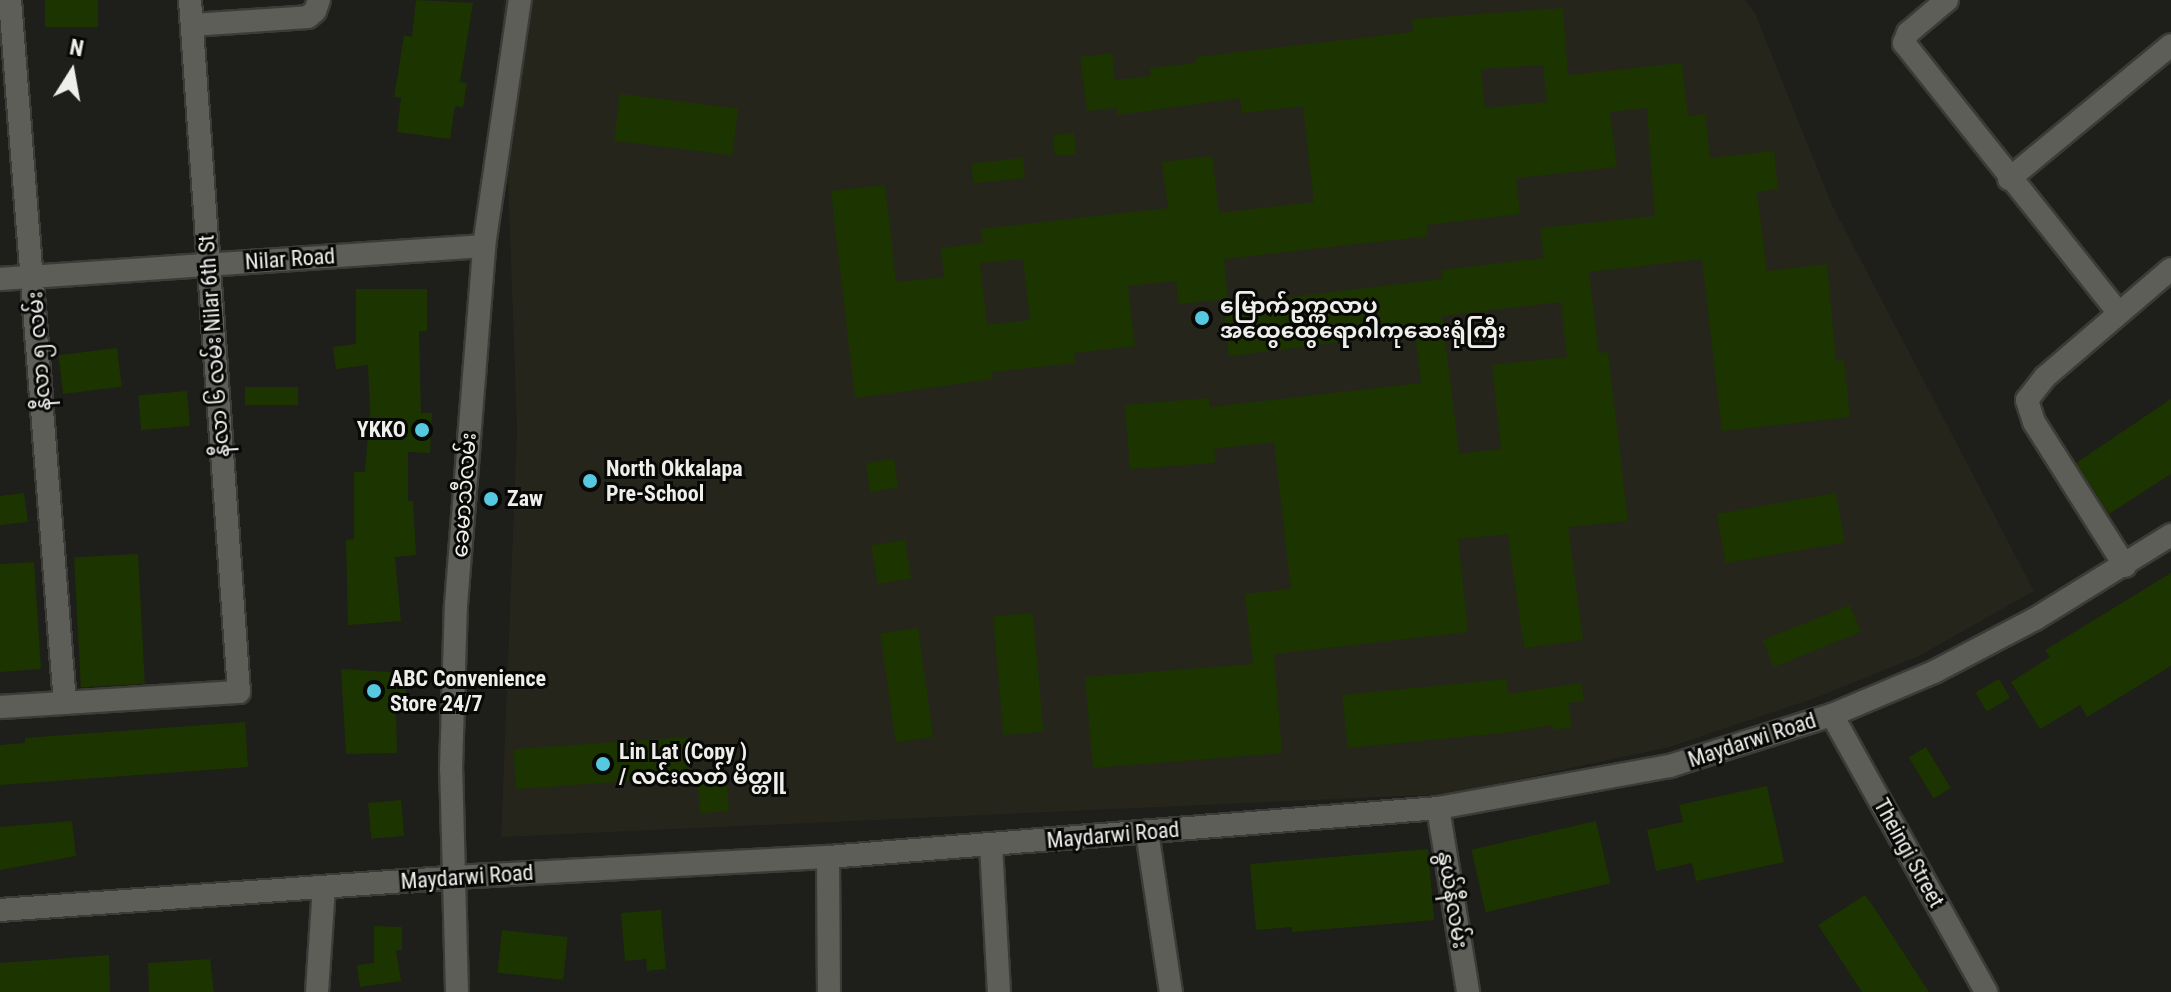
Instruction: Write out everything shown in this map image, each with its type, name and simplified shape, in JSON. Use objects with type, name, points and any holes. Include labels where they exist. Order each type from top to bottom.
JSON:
[{"type":"street","name":"နီလာ ၅ လမ်း","points":[[10,0],[65,703]]},
{"type":"street","name":"နီလာ ၆ လမ်း Nilar 6th St","points":[[65,703],[239,692],[190,0]]},
{"type":"street","points":[[192,25],[308,17],[315,11],[319,0]]},
{"type":"street","name":"ခေမာသီလမ်း","points":[[457,992],[451,770],[456,605],[484,246],[520,0]]},
{"type":"street","points":[[1947,0],[1908,33],[1904,43],[2009,179],[2119,313]]},
{"type":"street","points":[[2009,179],[2171,45]]},
{"type":"street","name":"Nilar Road","points":[[0,279],[484,246]]},
{"type":"street","points":[[2125,566],[2034,422],[2027,400],[2045,377],[2171,269]]},
{"type":"street","name":"Maydarwi Road","points":[[0,910],[456,877],[828,857],[1438,808],[1670,766],[1832,715],[1934,672],[2125,566],[2171,535]]},
{"type":"street","points":[[0,707],[65,703]]},
{"type":"street","name":"Theingi Street","points":[[1832,715],[1986,992]]},
{"type":"street","name":"နွယ်နီလမ်း","points":[[1438,808],[1468,992]]},
{"type":"street","points":[[1147,832],[1171,992]]},
{"type":"street","points":[[991,845],[999,992]]},
{"type":"street","points":[[828,857],[829,992]]},
{"type":"street","points":[[317,992],[324,887]]},
{"type":"shaded area","name":"မြောက်ဥက္ကလာပ အထွေထွေရောဂါကုဆေးရုံကြီး","points":[[504,0],[1745,0],[1755,13],[1833,207],[2034,591],[1919,656],[1818,697],[1670,747],[1448,794],[501,837],[517,430],[502,14]]},
{"type":"building","points":[[45,0],[98,0],[98,27],[45,27]]},
{"type":"building","points":[[416,0],[473,3],[460,82],[467,83],[463,107],[455,106],[450,139],[397,132],[401,98],[394,97],[404,35],[412,37]]},
{"type":"building","points":[[1563,8],[1568,75],[1682,63],[1688,116],[1705,114],[1710,158],[1774,151],[1778,189],[1757,192],[1767,271],[1827,264],[1836,361],[1844,360],[1850,417],[1722,431],[1702,259],[1589,272],[1599,353],[1608,352],[1628,521],[1568,527],[1583,640],[1524,648],[1508,534],[1458,539],[1468,632],[1274,654],[1282,753],[1093,768],[1085,677],[1253,664],[1245,594],[1291,589],[1274,442],[1214,449],[1215,463],[1130,469],[1125,405],[1209,398],[1210,407],[1421,383],[1415,333],[1229,356],[1223,305],[1442,279],[1441,270],[1544,258],[1540,228],[1655,216],[1647,108],[1610,112],[1617,167],[1516,178],[1520,214],[1426,225],[1428,236],[1224,259],[1228,299],[1179,304],[1176,281],[1128,286],[1135,346],[1074,353],[1075,363],[992,372],[993,379],[855,398],[831,191],[885,185],[896,282],[944,277],[941,248],[983,243],[981,229],[1168,208],[1162,162],[1212,156],[1219,213],[1314,202],[1303,106],[1242,113],[1240,98],[1117,115],[1117,108],[1087,111],[1080,57],[1112,53],[1115,80],[1151,76],[1150,68],[1195,63],[1196,57],[1413,32],[1412,19]],"holes":[[[1543,65],[1547,102],[1485,108],[1481,69]],[[1023,259],[1030,320],[987,325],[980,263]],[[1561,302],[1567,357],[1492,365],[1501,449],[1459,454],[1442,316]]]},
{"type":"building","points":[[620,94],[738,109],[732,155],[614,141]]},
{"type":"building","points":[[1074,133],[1076,154],[1055,156],[1053,135]]},
{"type":"building","points":[[1023,158],[1025,178],[973,183],[971,163]]},
{"type":"building","points":[[356,289],[427,289],[427,331],[419,331],[421,413],[432,413],[430,453],[408,452],[408,501],[413,501],[416,555],[395,557],[401,621],[348,625],[346,540],[354,539],[354,472],[365,472],[370,410],[368,365],[336,369],[333,347],[356,344]]},
{"type":"building","points":[[117,348],[122,387],[63,394],[58,355]]},
{"type":"building","points":[[245,387],[298,387],[298,405],[245,405]]},
{"type":"building","points":[[187,391],[190,426],[141,430],[138,395]]},
{"type":"building","points":[[2171,399],[2171,474],[2109,514],[2076,463]]},
{"type":"building","points":[[894,459],[898,488],[870,492],[866,463]]},
{"type":"building","points":[[24,493],[28,522],[0,525],[0,496]]},
{"type":"building","points":[[1836,493],[1845,542],[1726,563],[1717,514]]},
{"type":"building","points":[[905,540],[911,579],[878,584],[871,545]]},
{"type":"building","points":[[138,554],[145,684],[81,687],[74,557]]},
{"type":"building","points":[[34,562],[41,669],[0,672],[0,564]]},
{"type":"building","points":[[2171,573],[2171,666],[2087,717],[2080,705],[2040,729],[2011,682],[2050,657],[2045,650]]},
{"type":"building","points":[[1850,605],[1861,632],[1774,667],[1763,640]]},
{"type":"building","points":[[1033,613],[1043,732],[1004,735],[993,616]]},
{"type":"building","points":[[918,628],[933,737],[896,742],[880,633]]},
{"type":"building","points":[[341,669],[406,673],[406,711],[396,711],[397,753],[346,754]]},
{"type":"building","points":[[1507,679],[1508,694],[1581,683],[1584,701],[1568,703],[1572,727],[1553,730],[1552,725],[1512,732],[1348,748],[1342,695]]},
{"type":"building","points":[[1999,679],[2010,698],[1987,712],[1976,692]]},
{"type":"building","points":[[245,722],[248,767],[0,785],[0,745],[25,743],[25,738]]},
{"type":"building","name":"Lin Lat (Copy ) / လင်းလတ် မိတ္တူ","points":[[688,737],[691,777],[516,789],[513,749]]},
{"type":"building","points":[[1926,747],[1951,788],[1934,798],[1909,757]]},
{"type":"building","points":[[726,775],[729,811],[700,813],[697,778]]},
{"type":"building","points":[[1767,786],[1784,862],[1696,881],[1692,863],[1656,871],[1647,830],[1683,822],[1679,805]]},
{"type":"building","points":[[401,800],[404,836],[371,839],[368,803]]},
{"type":"building","points":[[72,821],[76,856],[0,870],[0,827]]},
{"type":"building","points":[[1596,821],[1610,883],[1486,912],[1471,850]]},
{"type":"building","points":[[1428,849],[1434,920],[1292,932],[1292,927],[1256,930],[1250,864]]},
{"type":"building","points":[[1865,895],[1929,992],[1862,992],[1818,925]]},
{"type":"building","points":[[661,910],[666,969],[647,971],[646,959],[625,961],[621,913]]},
{"type":"building","points":[[374,926],[402,927],[402,950],[396,950],[401,981],[360,987],[357,965],[374,963]]},
{"type":"building","points":[[502,930],[568,937],[563,980],[498,973]]},
{"type":"building","points":[[109,955],[110,992],[0,992],[0,963]]},
{"type":"building","points":[[210,959],[214,992],[149,992],[148,963]]},
{"type":"place","name":"မြောက်ဥက္ကလာပ အထွေထွေရောဂါကုဆေးရုံကြီး","points":[[1202,318]]},
{"type":"place","name":"YKKO","points":[[422,430]]},
{"type":"place","name":"North Okkalapa Pre-School","points":[[590,481]]},
{"type":"place","name":"Zaw","points":[[491,499]]},
{"type":"place","name":"ABC Convenience Store 24/7","points":[[374,691]]},
{"type":"place","name":"Lin Lat (Copy ) / လင်းလတ် မိတ္တူ","points":[[603,764]]}]
